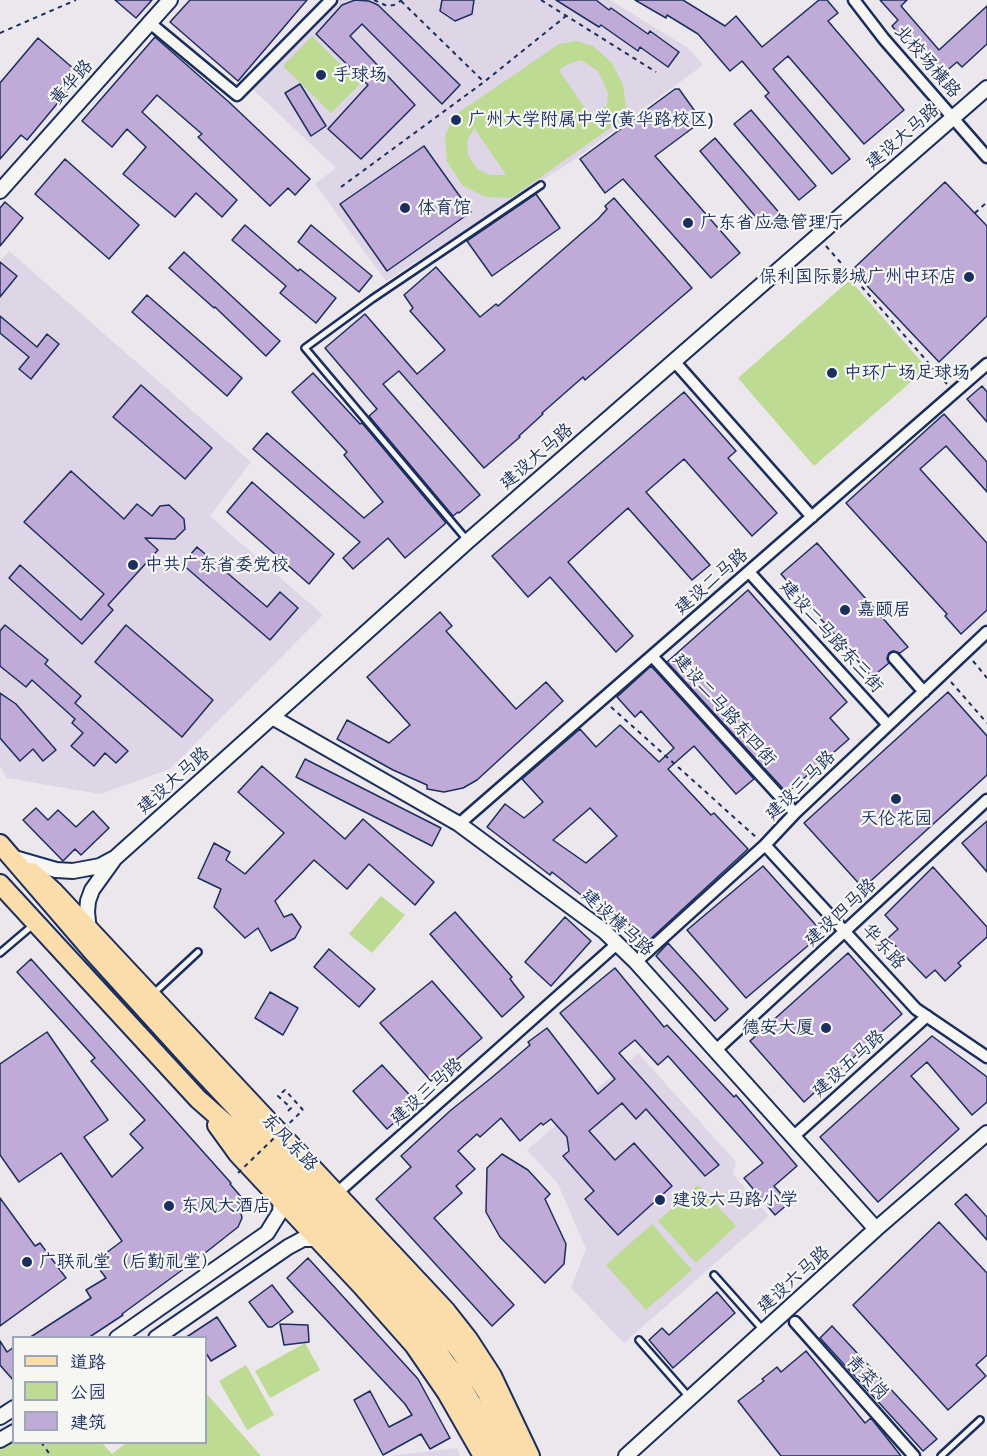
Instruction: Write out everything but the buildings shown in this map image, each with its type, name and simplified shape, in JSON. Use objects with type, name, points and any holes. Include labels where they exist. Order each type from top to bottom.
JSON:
[{"type":"main road","name":"东风东路","points":[[6,850],[40,879],[425,1287],[468,1339],[492,1376],[530,1456]]},
{"type":"main road","name":"东风东路","points":[[6,850],[169,1036],[429,1314],[460,1351],[488,1393],[515,1456]]},
{"type":"main road","name":"东风东路","points":[[0,884],[198,1099],[238,1154],[414,1345],[447,1393],[483,1456]]},
{"type":"main road","name":"东风东路","points":[[198,1099],[249,1144],[382,1287],[434,1347],[472,1404],[497,1456]]},
{"type":"street","name":"黄华路","points":[[0,191],[170,0]]},
{"type":"street","points":[[150,23],[237,95],[331,0]]},
{"type":"street","name":"北校场横路","points":[[854,0],[884,39],[987,157]]},
{"type":"street","name":"建设大马路","points":[[115,858],[468,541],[987,88]]},
{"type":"street","points":[[675,361],[813,517]]},
{"type":"street","name":"建设二马路","points":[[459,824],[987,364]]},
{"type":"street","name":"建设二马路东三街","points":[[749,572],[888,725]]},
{"type":"street","name":"建设三马路","points":[[636,962],[765,846],[795,813],[987,632]]},
{"type":"street","name":"建设二马路东四街","points":[[652,656],[795,813]]},
{"type":"street","points":[[894,658],[924,692]]},
{"type":"street","name":"建设横马路","points":[[272,717],[459,824],[582,913],[618,943],[876,1229]]},
{"type":"street","name":"建设四马路","points":[[716,1050],[987,800]]},
{"type":"street","name":"华乐路","points":[[765,846],[916,1009],[987,1057]]},
{"type":"street","points":[[6,850],[56,870],[72,871],[100,866],[115,858]]},
{"type":"street","points":[[89,931],[88,901],[92,890],[115,858]]},
{"type":"street","name":"建设三马路","points":[[337,1193],[618,943]]},
{"type":"street","name":"建设五马路","points":[[794,1136],[927,1016]]},
{"type":"street","name":"建设六马路","points":[[626,1456],[876,1229],[987,1133]]},
{"type":"street","points":[[120,1336],[263,1236],[280,1212],[281,1199]]},
{"type":"street","points":[[263,1236],[277,1243],[278,1254]]},
{"type":"street","points":[[159,1336],[278,1254],[303,1239],[318,1239]]},
{"type":"street","name":"青菜岗","points":[[795,1322],[914,1456]]},
{"type":"lane","points":[[468,541],[305,348],[372,299],[541,185]]},
{"type":"lane","points":[[0,953],[37,922]]},
{"type":"lane","points":[[151,996],[198,952]]},
{"type":"lane","points":[[714,1275],[764,1331]]},
{"type":"lane","points":[[639,1340],[690,1399]]},
{"type":"lane","points":[[941,1456],[980,1420]]},
{"type":"path","points":[[0,33],[76,0]]},
{"type":"path","points":[[374,0],[387,6],[402,1],[484,82]]},
{"type":"path","points":[[541,0],[656,72]]},
{"type":"path","points":[[341,187],[484,82],[566,16]]},
{"type":"path","points":[[975,213],[987,202]]},
{"type":"path","points":[[817,236],[954,393]]},
{"type":"path","points":[[965,652],[987,678]]},
{"type":"path","points":[[944,673],[987,723]]},
{"type":"path","points":[[602,699],[765,846]]},
{"type":"path","points":[[238,1173],[303,1110],[285,1090],[278,1096],[291,1108],[288,1111]]},
{"type":"path","points":[[42,1444],[51,1456]]},
{"type":"shaded area","name":"广州大学附属中学(黄华路校区)","points":[[326,0],[610,0],[688,48],[703,65],[572,161],[386,281],[315,184],[336,168],[243,80]]},
{"type":"shaded area","name":"中共广东省委党校","points":[[9,251],[251,462],[210,516],[323,615],[170,769],[100,794],[7,778],[0,766],[0,261]]},
{"type":"shaded area","name":"建设六马路小学","points":[[638,1053],[736,1162],[733,1174],[769,1216],[624,1343],[571,1288],[586,1249],[558,1184],[527,1150]]},
{"type":"shaded area","points":[[457,1448],[460,1456],[390,1456]]},
{"type":"green space","name":"手球场","points":[[312,36],[360,84],[331,113],[283,66]]},
{"type":"green space","points":[[576,41],[593,46],[612,63],[623,85],[626,106],[617,123],[511,198],[486,197],[463,186],[447,162],[445,135],[455,115],[559,44]],"holes":[[[581,60],[598,71],[608,93],[607,105],[591,117],[559,70]],[[475,129],[506,175],[490,175],[477,169],[468,155],[467,141]]]},
{"type":"green space","name":"中环广场足球场","points":[[850,280],[927,368],[814,466],[738,378]]},
{"type":"green space","points":[[381,896],[405,915],[372,953],[349,934]]},
{"type":"green space","points":[[698,1185],[736,1226],[696,1263],[658,1221]]},
{"type":"green space","points":[[652,1224],[692,1270],[646,1310],[606,1265]]},
{"type":"green space","points":[[305,1343],[320,1370],[270,1398],[255,1371]]},
{"type":"green space","points":[[246,1365],[274,1415],[247,1430],[219,1381]]},
{"type":"green space","points":[[207,1394],[261,1456],[0,1456],[0,1450],[12,1443],[103,1444],[112,1454],[125,1444],[207,1444]]},
{"type":"place","name":"手球场","points":[[321,75]]},
{"type":"place","name":"广州大学附属中学(黄华路校区)","points":[[456,120]]},
{"type":"place","name":"体育馆","points":[[405,208]]},
{"type":"place","name":"广东省应急管理厅","points":[[688,223]]},
{"type":"place","name":"保利国际影城广州中环店","points":[[969,277]]},
{"type":"place","name":"中环广场足球场","points":[[832,373]]},
{"type":"place","name":"中共广东省委党校","points":[[133,565]]},
{"type":"place","name":"嘉颐居","points":[[845,610]]},
{"type":"place","name":"天伦花园","points":[[896,799]]},
{"type":"place","name":"德安大厦","points":[[826,1028]]},
{"type":"place","name":"建设六马路小学","points":[[660,1200]]},
{"type":"place","name":"东风大酒店","points":[[169,1206]]},
{"type":"place","name":"广联礼堂（后勤礼堂）","points":[[27,1262]]}]
